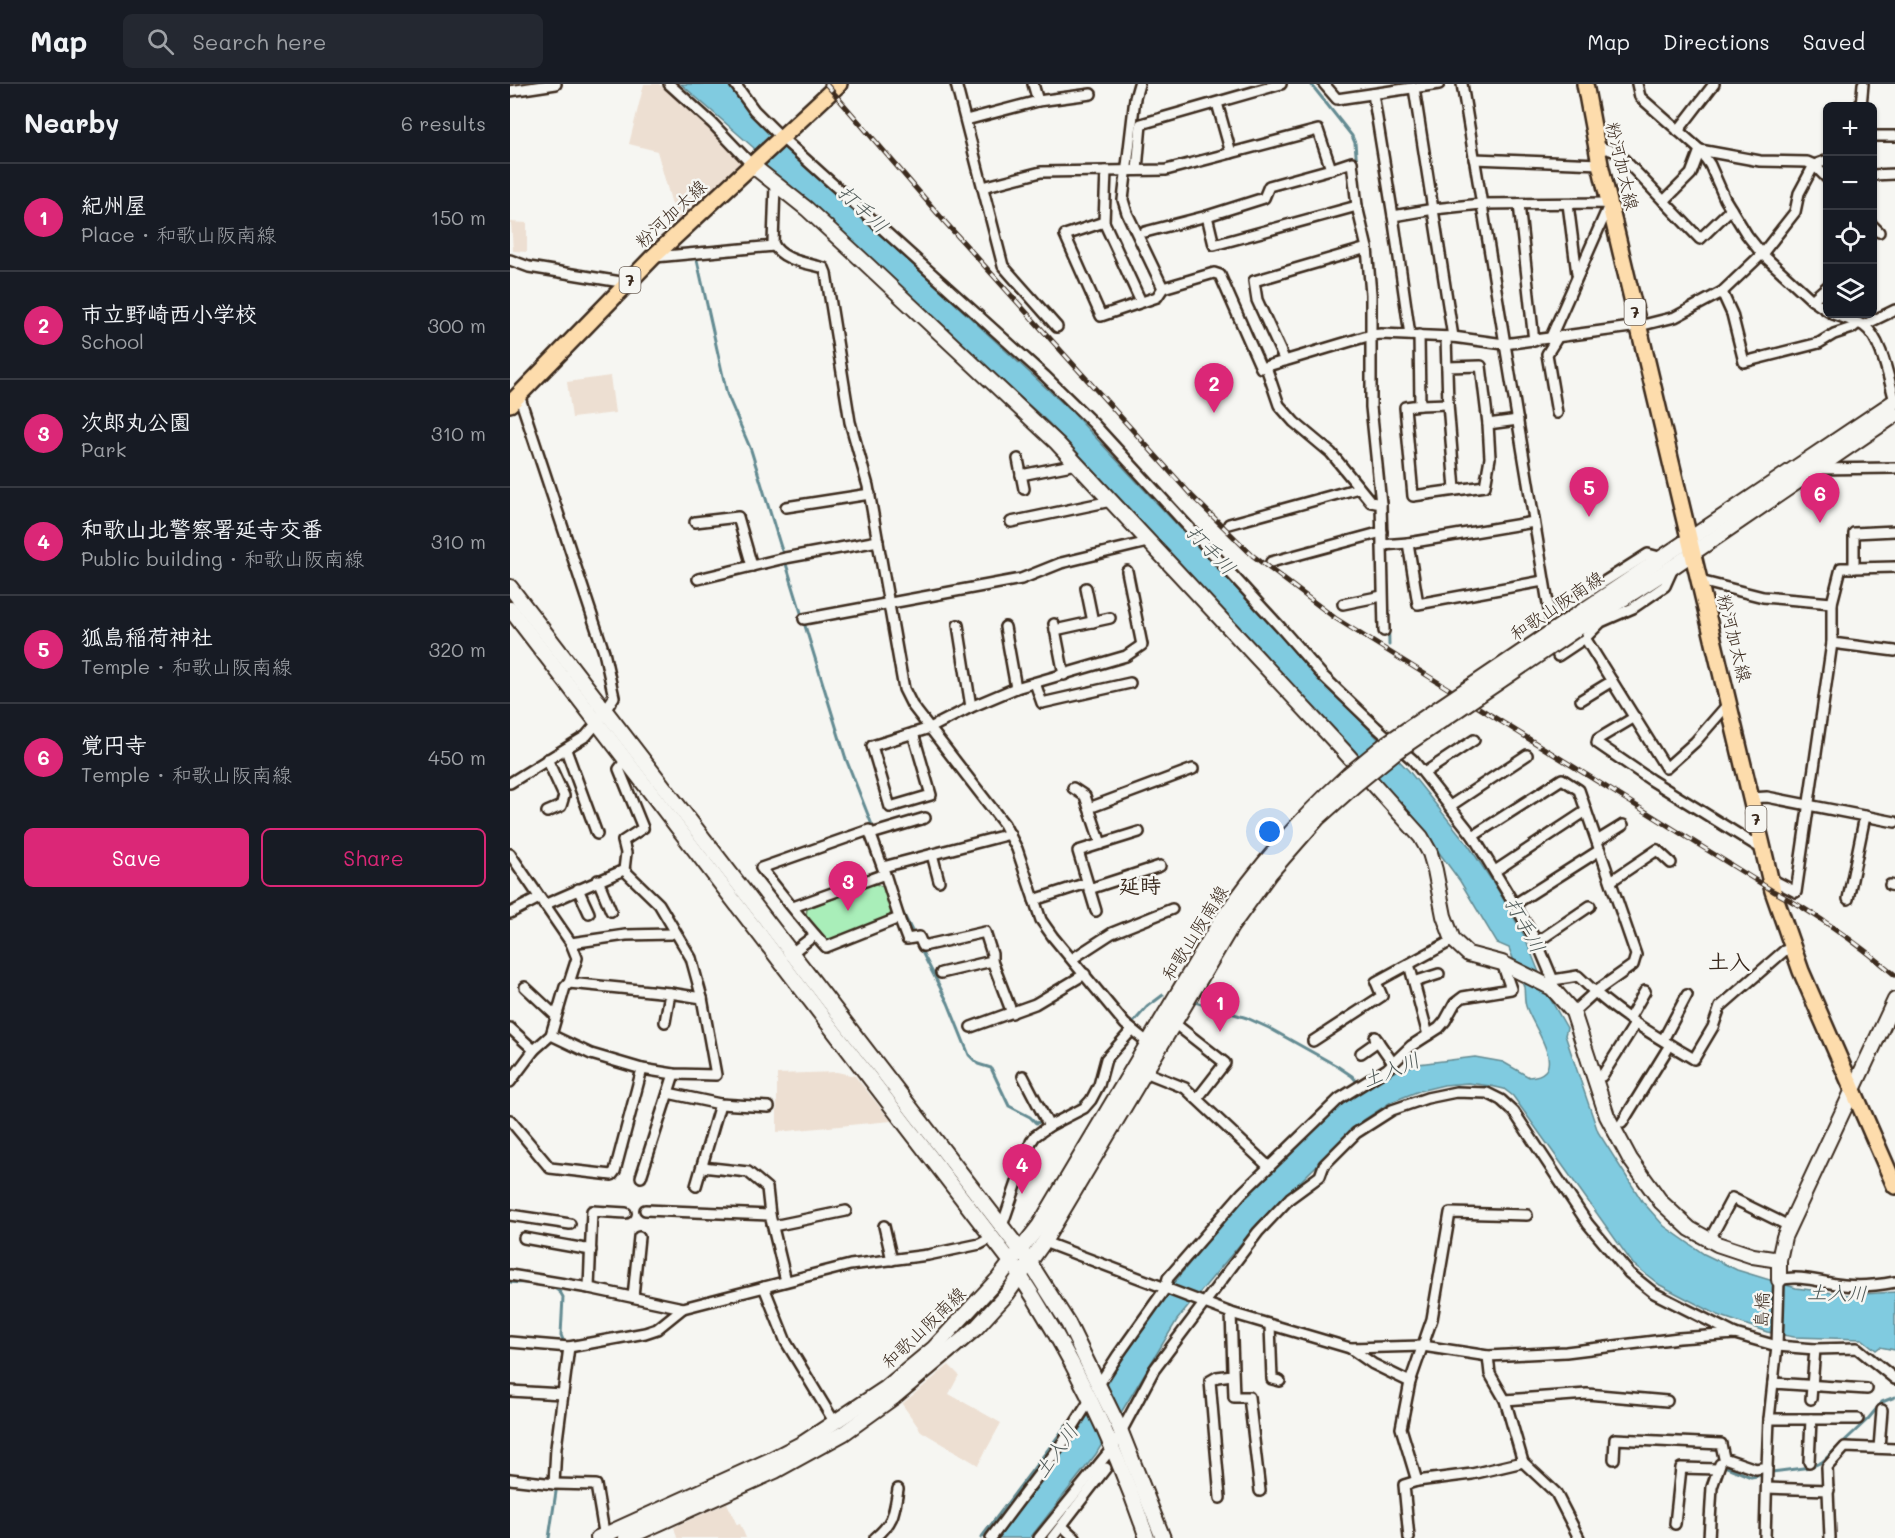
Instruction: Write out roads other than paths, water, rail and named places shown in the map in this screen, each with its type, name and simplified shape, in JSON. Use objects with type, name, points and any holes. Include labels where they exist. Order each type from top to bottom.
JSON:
[{"type":"main road","name":"粉河加太線","points":[[514,400],[653,257],[839,84]]},
{"type":"main road","name":"粉河加太線","points":[[1585,84],[1600,164],[1771,879],[1792,948],[1895,1186]]},
{"type":"street","points":[[510,91],[556,84]]},
{"type":"street","points":[[669,84],[775,185],[807,209],[941,332],[1057,443],[1343,750],[1421,837],[1430,853],[1444,916],[1453,939],[1468,954],[1502,963],[1551,984],[1578,976],[1632,1022],[1694,1059],[1713,1027],[1720,1006],[1784,951],[1792,948]]},
{"type":"street","points":[[735,84],[753,110],[781,139],[1045,376],[1094,424],[1323,676],[1424,772],[1473,836],[1537,942],[1551,984],[1573,1012],[1607,1116],[1630,1159],[1661,1202],[1690,1229],[1717,1244],[1753,1256],[1779,1260]]},
{"type":"street","points":[[956,84],[1003,266],[1057,327]]},
{"type":"street","points":[[1033,84],[1038,101]]},
{"type":"street","points":[[1132,171],[1135,98],[1139,84]]},
{"type":"street","points":[[1163,288],[1123,200],[1132,171],[1141,124],[1281,84]]},
{"type":"street","points":[[1324,84],[1337,99],[1375,90],[1439,84]]},
{"type":"street","points":[[1462,84],[1543,581],[1550,616],[1558,656],[1578,628],[1601,622],[1633,608],[1665,586],[1668,562],[1648,554],[1550,616]]},
{"type":"street","points":[[1637,84],[1640,97],[1700,150],[1710,165],[1731,209],[1762,254],[1823,308]]},
{"type":"street","points":[[1678,131],[1714,84]]},
{"type":"street","points":[[1862,102],[1863,84]]},
{"type":"street","points":[[1414,88],[1434,209],[1450,337],[1447,367],[1448,404],[1455,489]]},
{"type":"street","points":[[1375,90],[1393,216],[1414,335],[1420,405]]},
{"type":"street","points":[[966,120],[1038,101],[1091,94]]},
{"type":"street","points":[[1217,103],[1231,153]]},
{"type":"street","points":[[983,187],[1041,172],[1166,170],[1318,130],[1331,169]]},
{"type":"street","points":[[1877,136],[1895,136]]},
{"type":"street","points":[[1596,146],[1617,152],[1700,239],[1731,209]]},
{"type":"street","points":[[1664,201],[1691,174],[1700,150]]},
{"type":"street","points":[[1700,150],[1760,161],[1807,162],[1823,174]]},
{"type":"street","points":[[1474,159],[1600,164]]},
{"type":"street","points":[[1145,232],[1264,198],[1269,186],[1352,162],[1371,294],[1371,407],[1381,504],[1384,631]]},
{"type":"street","points":[[1104,222],[1065,235],[1101,316],[1157,297],[1163,288],[1214,273],[1220,274],[1261,368],[1371,335],[1450,337],[1504,344],[1639,326],[1675,317],[1722,291],[1762,254],[1795,212],[1799,193],[1814,165],[1823,162]]},
{"type":"street","points":[[1107,171],[1104,222],[1141,302]]},
{"type":"street","points":[[1877,175],[1895,174]]},
{"type":"street","points":[[774,246],[775,185]]},
{"type":"street","points":[[1393,216],[1481,204],[1610,203],[1577,276],[1547,354],[1557,413]]},
{"type":"street","points":[[1519,204],[1534,341]]},
{"type":"street","points":[[1568,204],[1577,276]]},
{"type":"street","points":[[1207,216],[1214,245],[1357,207]]},
{"type":"street","points":[[653,257],[774,246],[784,255],[824,268],[850,422],[870,494],[904,689],[912,705],[1010,834],[1041,920],[1129,1028],[1154,1046]]},
{"type":"street","points":[[1285,361],[1257,300],[1254,281],[1366,248]]},
{"type":"street","points":[[510,260],[528,267],[627,284]]},
{"type":"street","points":[[1812,300],[1823,290]]},
{"type":"street","points":[[1722,291],[1732,314],[1744,362],[1819,343],[1834,334],[1895,310]]},
{"type":"street","points":[[1844,318],[1860,324],[1874,337],[1895,401]]},
{"type":"street","points":[[1447,367],[1481,366],[1490,458],[1485,486],[1413,496],[1405,407],[1448,404]]},
{"type":"street","points":[[1266,367],[1279,405],[1294,422],[1331,453],[1371,502],[1381,504]]},
{"type":"street","points":[[510,783],[586,736],[614,697],[604,652],[514,400]]},
{"type":"street","name":"和歌山阪南線","points":[[626,1538],[775,1471],[844,1433],[894,1397],[968,1335],[1007,1294],[1044,1242],[1145,1072],[1154,1046],[1174,1023],[1231,927],[1270,873],[1352,779],[1387,743],[1578,628],[1895,401]]},
{"type":"street","name":"和歌山阪南線","points":[[1690,546],[1815,469],[1895,415]]},
{"type":"street","points":[[1488,424],[1518,420]]},
{"type":"street","points":[[1018,459],[1024,489]]},
{"type":"street","points":[[1021,475],[1077,464]]},
{"type":"street","points":[[1815,469],[1895,468]]},
{"type":"street","points":[[1229,524],[1359,488]]},
{"type":"street","points":[[786,507],[870,494]]},
{"type":"street","points":[[1011,522],[1111,501]]},
{"type":"street","points":[[695,522],[738,517],[752,566]]},
{"type":"street","points":[[1382,545],[1408,543],[1534,522]]},
{"type":"street","points":[[1854,568],[1854,533],[1895,531]]},
{"type":"street","points":[[1271,562],[1382,532]]},
{"type":"street","points":[[698,579],[878,541]]},
{"type":"street","points":[[804,619],[1021,579],[1061,563],[1148,542]]},
{"type":"street","points":[[1408,543],[1418,604],[1543,581]]},
{"type":"street","points":[[1771,879],[1796,892],[1832,643],[1832,603],[1841,568],[1895,567]]},
{"type":"street","points":[[913,734],[931,795],[890,807],[872,746],[930,728],[1016,688],[1126,656],[1142,645],[1127,571]]},
{"type":"street","points":[[1700,581],[1754,595],[1832,603]]},
{"type":"street","points":[[510,587],[515,612],[626,760],[671,807]]},
{"type":"street","points":[[1086,588],[1093,622]]},
{"type":"street","points":[[1343,604],[1382,596]]},
{"type":"street","points":[[515,612],[604,709],[671,807],[786,957],[1011,1262],[1057,1334],[1090,1400],[1112,1445],[1147,1538]]},
{"type":"street","points":[[1064,675],[1054,627],[1110,618]]},
{"type":"street","points":[[958,625],[971,707]]},
{"type":"street","points":[[1005,627],[1016,688]]},
{"type":"street","points":[[1578,628],[1666,768],[1695,742],[1730,703]]},
{"type":"street","points":[[1832,643],[1895,651]]},
{"type":"street","points":[[1581,700],[1612,681]]},
{"type":"street","points":[[1035,683],[1042,703],[1130,683]]},
{"type":"street","points":[[1635,717],[1598,739],[1597,743],[1651,780],[1763,849]]},
{"type":"street","points":[[1424,772],[1474,740]]},
{"type":"street","points":[[566,750],[597,834]]},
{"type":"street","points":[[1450,806],[1527,755]]},
{"type":"street","points":[[547,759],[564,796],[561,806],[547,812]]},
{"type":"street","points":[[624,870],[626,853],[623,841],[643,828],[619,769],[626,760]]},
{"type":"street","points":[[1089,808],[1193,769]]},
{"type":"street","name":"和歌山阪南線","points":[[602,1537],[768,1461],[835,1423],[886,1388],[933,1349],[977,1304],[1039,1226],[1154,1046],[1219,924],[1248,882],[1308,813],[1352,779]]},
{"type":"street","points":[[1473,836],[1562,779],[1579,790],[1636,955],[1634,965],[1595,992],[1573,1012]]},
{"type":"street","points":[[1073,788],[1085,796],[1101,844]]},
{"type":"street","points":[[1751,798],[1767,797],[1895,822]]},
{"type":"street","points":[[1495,871],[1586,811]]},
{"type":"street","points":[[1848,899],[1865,816]]},
{"type":"street","points":[[874,834],[925,818]]},
{"type":"street","points":[[1515,904],[1598,846],[1623,825]]},
{"type":"street","points":[[899,918],[826,947],[761,868],[869,830],[874,834],[907,939],[919,937],[923,946],[985,932],[992,961],[1012,1013]]},
{"type":"street","points":[[1096,911],[1078,851],[1139,832]]},
{"type":"street","points":[[793,907],[885,868],[1010,834]]},
{"type":"street","points":[[1611,881],[1657,850],[1671,863]]},
{"type":"street","points":[[510,854],[571,943],[577,958],[569,983],[565,987],[551,1035],[534,1050],[510,1082]]},
{"type":"street","points":[[932,854],[939,881]]},
{"type":"street","points":[[1034,900],[1160,866]]},
{"type":"street","points":[[510,914],[624,870]]},
{"type":"street","points":[[551,1035],[591,1054],[642,1069],[674,1074],[716,1076],[702,998],[691,958],[659,904],[624,870]]},
{"type":"street","points":[[598,880],[611,911]]},
{"type":"street","points":[[578,889],[589,913]]},
{"type":"street","points":[[1537,942],[1590,906]]},
{"type":"street","points":[[1072,959],[1112,933],[1172,909]]},
{"type":"street","points":[[571,943],[616,936],[671,934]]},
{"type":"street","points":[[786,957],[815,935]]},
{"type":"street","points":[[1312,1041],[1382,996],[1377,982],[1453,939]]},
{"type":"street","points":[[786,957],[1030,1263],[1068,1323],[1120,1430],[1163,1538]]},
{"type":"street","points":[[940,973],[992,961]]},
{"type":"street","points":[[1098,1386],[1165,1289],[1168,1278],[1242,1193],[1339,1099],[1393,1063],[1411,1046],[1445,1021],[1455,1003],[1463,997],[1511,988],[1502,963]]},
{"type":"street","points":[[1409,964],[1428,1035]]},
{"type":"street","points":[[971,1027],[1035,1004],[1085,974]]},
{"type":"street","points":[[1414,982],[1439,974]]},
{"type":"street","points":[[569,983],[702,998]]},
{"type":"street","points":[[525,987],[556,1016]]},
{"type":"street","points":[[1602,1076],[1632,1022],[1645,991]]},
{"type":"street","points":[[666,1022],[670,993]]},
{"type":"street","points":[[1622,1123],[1666,1043],[1687,995]]},
{"type":"street","points":[[1895,1000],[1784,1237],[1779,1260],[1779,1280],[1791,1277],[1845,1286],[1881,1285],[1895,1282]]},
{"type":"street","points":[[1174,1023],[1225,1063],[1197,1099]]},
{"type":"street","points":[[510,1028],[534,1050]]},
{"type":"street","points":[[1002,1226],[1031,1142],[1047,1123],[1084,1108],[1091,1100],[1099,1085],[1106,1059],[1129,1028]]},
{"type":"street","points":[[1361,1053],[1376,1039],[1393,1063]]},
{"type":"street","points":[[510,1120],[550,1168],[612,1175],[642,1069]]},
{"type":"street","points":[[1145,1072],[1185,1088],[1269,1167]]},
{"type":"street","points":[[641,1178],[674,1074]]},
{"type":"street","points":[[1023,1076],[1047,1123]]},
{"type":"street","points":[[1039,1538],[1112,1445],[1154,1370],[1201,1303],[1258,1232],[1290,1198],[1320,1176],[1324,1165],[1356,1133],[1392,1110],[1426,1098],[1456,1092],[1487,1093],[1501,1100],[1514,1112],[1588,1224],[1629,1272],[1654,1293],[1735,1334],[1815,1349],[1857,1348],[1895,1379]]},
{"type":"street","points":[[668,1093],[720,1104],[769,1107]]},
{"type":"street","points":[[696,1186],[720,1104]]},
{"type":"street","points":[[702,1167],[748,1172],[767,1188],[770,1215],[786,1281]]},
{"type":"street","points":[[1710,1239],[1732,1198],[1789,1226]]},
{"type":"street","points":[[645,1209],[770,1215]]},
{"type":"street","points":[[589,1288],[592,1211],[626,1214]]},
{"type":"street","points":[[773,1226],[846,1211]]},
{"type":"street","points":[[1417,1481],[1401,1428],[1410,1382],[1432,1319],[1450,1213],[1527,1215]]},
{"type":"street","points":[[510,1215],[570,1224]]},
{"type":"street","points":[[884,1226],[892,1260]]},
{"type":"street","points":[[633,1298],[639,1237]]},
{"type":"street","points":[[510,1342],[571,1346],[645,1333],[657,1329],[683,1308],[850,1265],[928,1255],[980,1244],[993,1237]]},
{"type":"street","points":[[524,1238],[591,1250]]},
{"type":"street","points":[[1044,1242],[1201,1303],[1350,1348],[1423,1346],[1488,1356],[1566,1352],[1679,1338],[1735,1334]]},
{"type":"street","points":[[510,1275],[589,1288],[683,1308]]},
{"type":"street","name":"島橋","points":[[1765,1538],[1769,1419],[1777,1343],[1779,1280]]},
{"type":"street","points":[[764,1287],[786,1342],[835,1423]]},
{"type":"street","points":[[1231,1313],[1234,1397],[1250,1397],[1260,1491]]},
{"type":"street","points":[[1270,1325],[1272,1379],[1280,1380]]},
{"type":"street","points":[[556,1484],[556,1448],[562,1394],[571,1346]]},
{"type":"street","points":[[1350,1348],[1373,1364],[1410,1382]]},
{"type":"street","points":[[1811,1399],[1815,1349]]},
{"type":"street","points":[[1488,1356],[1490,1374],[1505,1400],[1523,1462],[1556,1493],[1579,1538]]},
{"type":"street","points":[[1220,1498],[1210,1381],[1232,1375]]},
{"type":"street","points":[[1773,1383],[1867,1389]]},
{"type":"street","points":[[510,1391],[562,1394]]},
{"type":"street","points":[[1505,1400],[1587,1394],[1667,1401]]},
{"type":"street","points":[[991,1538],[1064,1441],[1090,1400]]},
{"type":"street","points":[[1879,1448],[1882,1410]]},
{"type":"street","points":[[1769,1419],[1858,1419]]},
{"type":"street","points":[[1809,1462],[1812,1419]]},
{"type":"street","points":[[1614,1459],[1615,1439],[1721,1444],[1724,1458],[1717,1469],[1712,1486],[1709,1538]]},
{"type":"street","points":[[1830,1538],[1827,1467],[1845,1447],[1895,1449]]},
{"type":"street","points":[[1724,1458],[1756,1469],[1767,1467]]},
{"type":"street","points":[[1409,1538],[1404,1485],[1417,1481],[1472,1474],[1523,1462]]},
{"type":"street","points":[[1052,1538],[1106,1468]]},
{"type":"street","points":[[1675,1524],[1682,1468],[1717,1469]]},
{"type":"street","points":[[510,1479],[596,1485],[602,1537]]},
{"type":"street","points":[[1767,1488],[1829,1490]]},
{"type":"street","points":[[875,1538],[886,1529],[893,1518],[898,1489]]},
{"type":"street","points":[[1062,1526],[1075,1538]]},
{"type":"street","points":[[886,1529],[894,1538]]},
{"type":"water","points":[[681,84],[731,84],[749,112],[1070,410],[1409,771],[1469,846],[1524,935],[1548,995],[1567,1028],[1565,1035],[1598,1132],[1642,1201],[1664,1226],[1704,1254],[1737,1270],[1796,1288],[1848,1295],[1895,1292],[1895,1350],[1880,1347],[1876,1350],[1862,1339],[1794,1337],[1767,1332],[1718,1315],[1660,1285],[1633,1264],[1513,1096],[1504,1089],[1491,1086],[1468,1083],[1444,1085],[1419,1091],[1391,1102],[1362,1121],[1257,1224],[1177,1320],[1096,1454],[1030,1538],[997,1538],[1074,1438],[1156,1305],[1241,1199],[1269,1174],[1323,1118],[1360,1089],[1391,1073],[1418,1064],[1475,1057],[1503,1062],[1529,1077],[1541,1074],[1547,1067],[1546,1048],[1526,1006],[1523,982],[1509,948],[1497,943],[1460,881],[1418,824],[1049,423],[754,157],[754,148]]},
{"type":"waterway","points":[[1311,84],[1352,136],[1355,143],[1357,166]]},
{"type":"waterway","points":[[1360,194],[1367,229]]},
{"type":"waterway","points":[[697,260],[727,394],[751,450],[846,759],[874,830]]},
{"type":"waterway","points":[[1375,394],[1379,438]]},
{"type":"waterway","points":[[1388,603],[1389,645]]},
{"type":"waterway","points":[[899,905],[915,937]]},
{"type":"waterway","points":[[920,948],[948,1003],[969,1055],[978,1064],[991,1068],[1009,1106],[1030,1117],[1036,1123],[1056,1118]]},
{"type":"waterway","points":[[1131,1025],[1147,1007],[1163,995]]},
{"type":"waterway","name":"土入川","points":[[1195,1002],[1247,1018],[1269,1028],[1337,1066],[1352,1076],[1360,1085]]},
{"type":"waterway","points":[[1097,1074],[1101,1060]]},
{"type":"waterway","points":[[1075,1108],[1088,1096]]},
{"type":"waterway","points":[[510,1282],[548,1286],[560,1292],[563,1297],[561,1335],[567,1343]]},
{"type":"waterway","points":[[1772,1472],[1811,1467],[1822,1462],[1868,1419],[1882,1402],[1895,1397]]},
{"type":"waterway","name":"土入川","points":[[981,1538],[1066,1426]]},
{"type":"waterway","points":[[1727,1467],[1751,1477],[1762,1475]]},
{"type":"waterway","points":[[549,1538],[557,1485]]},
{"type":"railway","points":[[826,84],[945,222],[1192,496],[1252,555],[1335,618],[1773,891],[1822,919],[1895,975]]},
{"type":"place","name":"市立野崎西小学校","points":[[1214,413]]},
{"type":"place","name":"狐島稲荷神社","points":[[1589,517]]},
{"type":"place","name":"覚円寺","points":[[1820,523]]},
{"type":"place","name":"次郎丸公園","points":[[848,911]]},
{"type":"place","name":"紀州屋","points":[[1220,1032]]},
{"type":"place","name":"和歌山北警察署延寺交番","points":[[1022,1194]]},
{"type":"district","name":"延時","points":[[1140,886]]},
{"type":"district","name":"土入","points":[[1729,962]]},
{"type":"water label","name":"打手川","points":[[863,209]]},
{"type":"water label","name":"打手川","points":[[1211,550]]},
{"type":"water label","name":"打手川","points":[[1525,925]]}]
